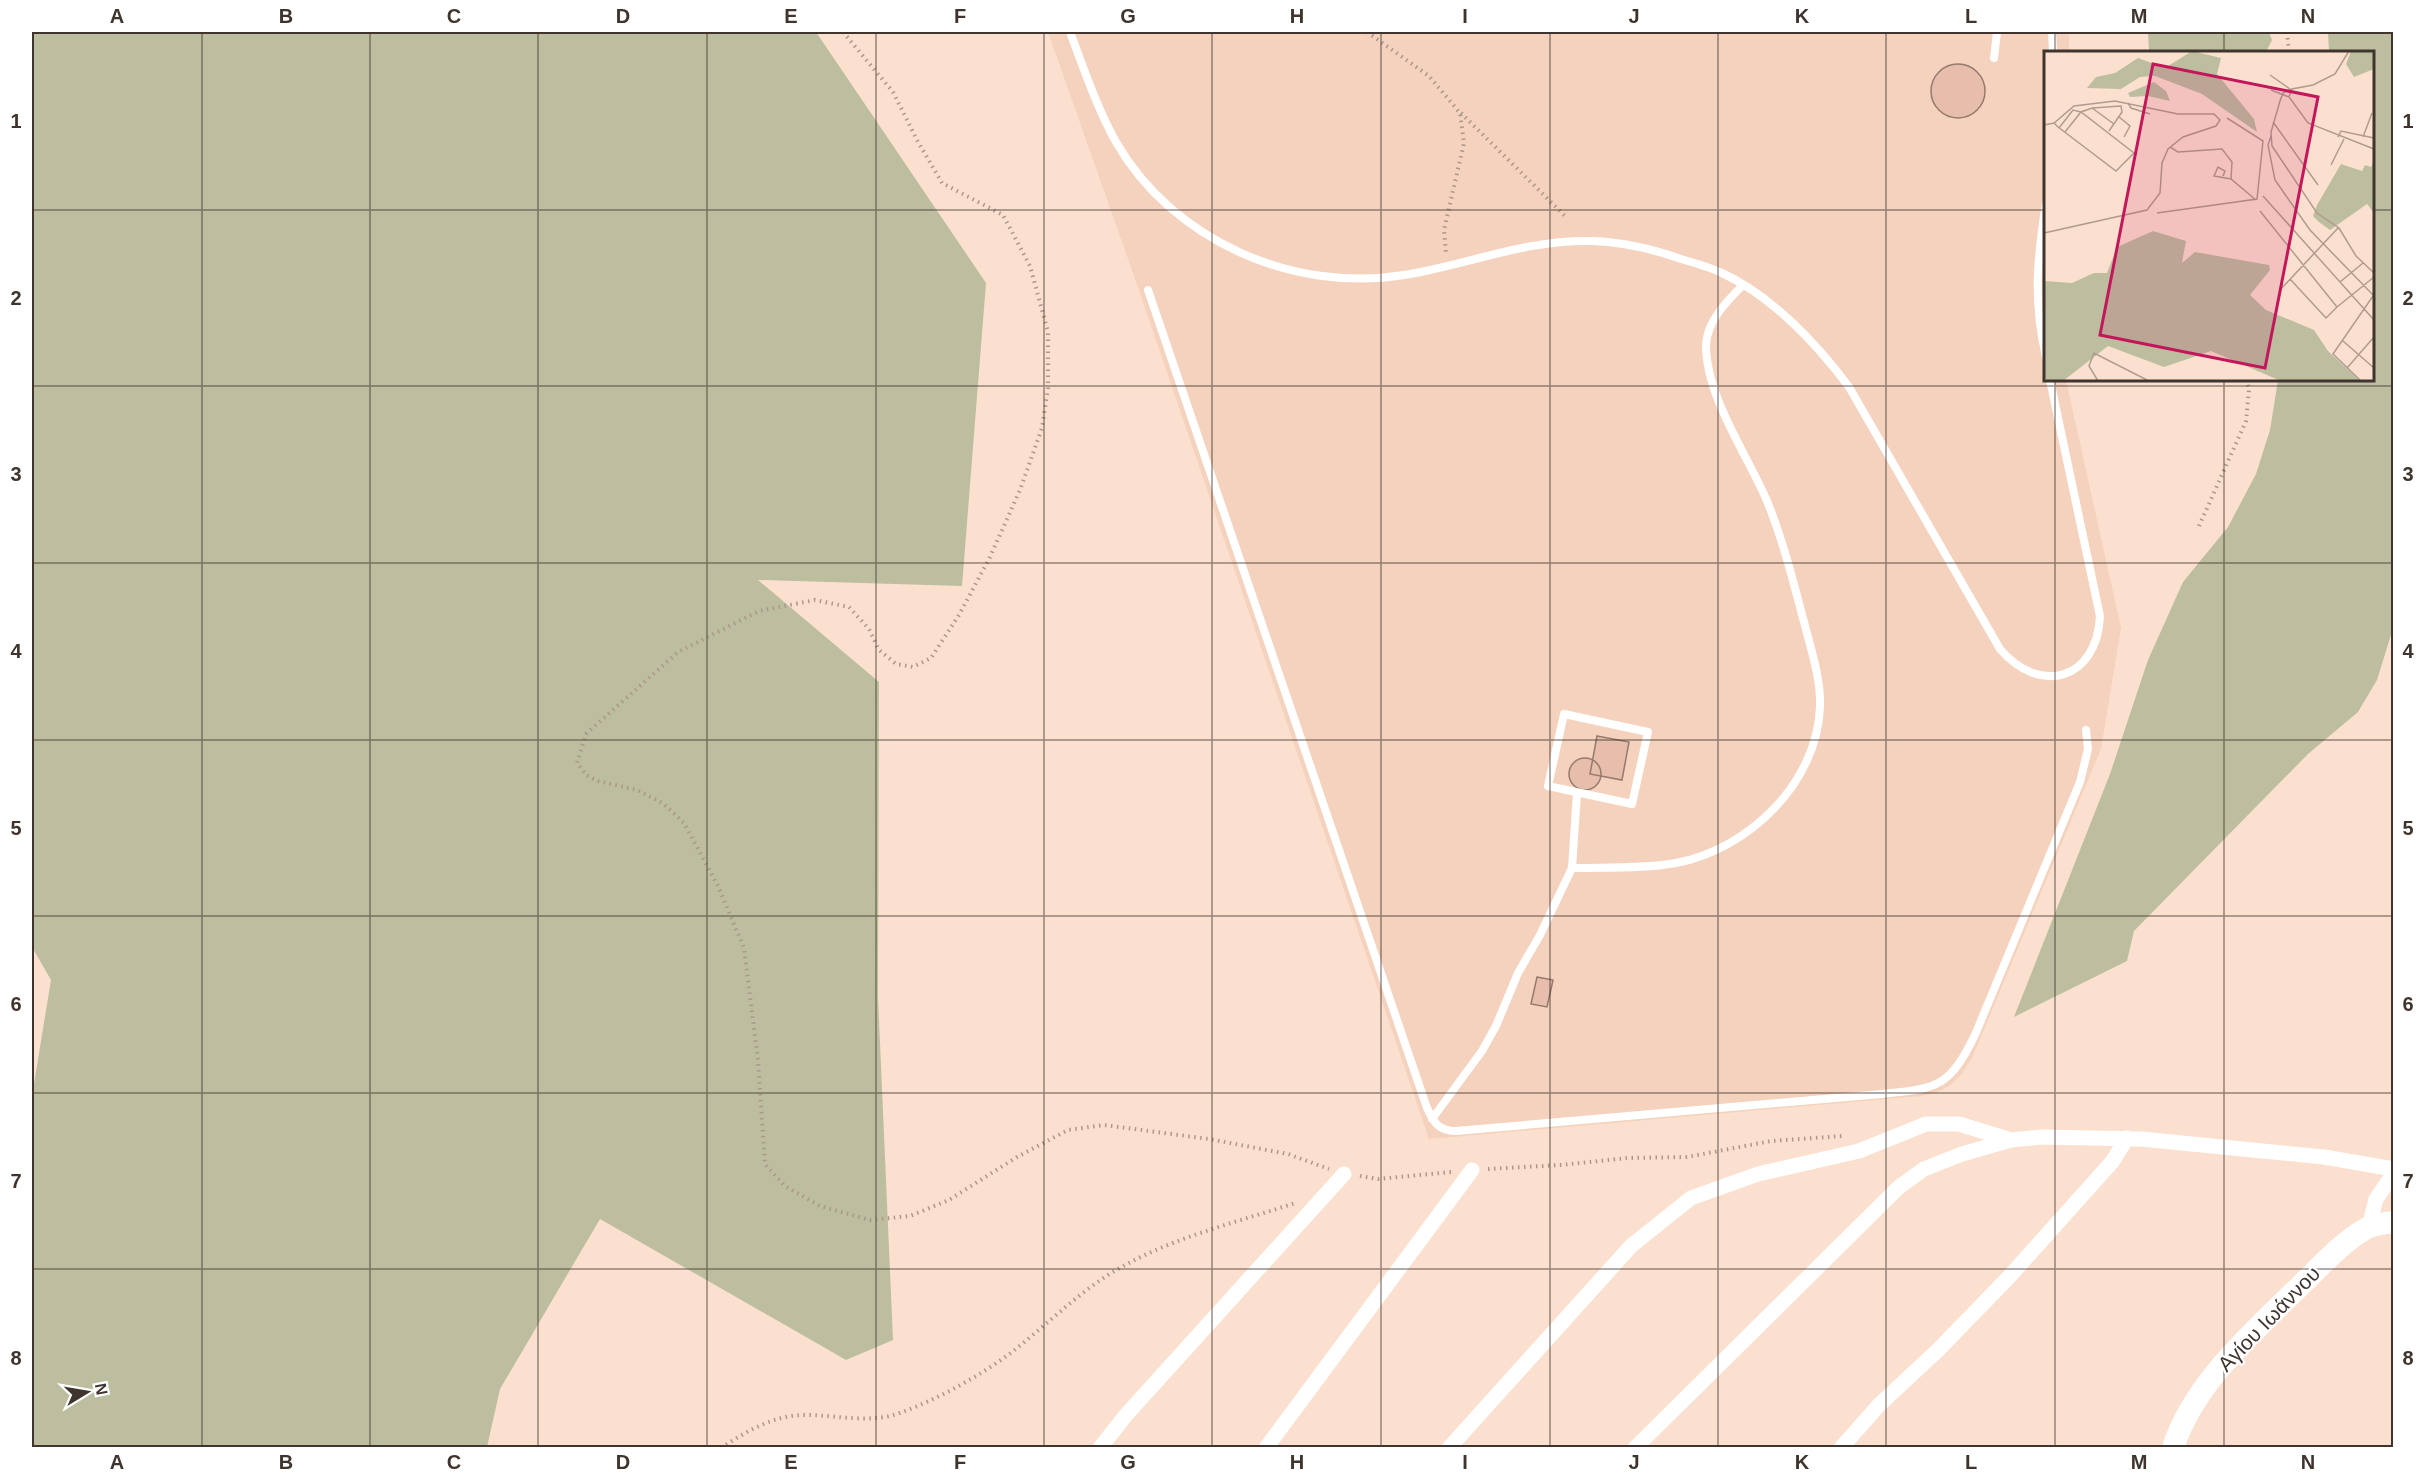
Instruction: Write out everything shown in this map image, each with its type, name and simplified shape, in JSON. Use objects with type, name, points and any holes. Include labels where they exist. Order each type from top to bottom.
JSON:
[{"type":"street","points":[[1449,1448],[1631,1246],[1691,1198],[1758,1174],[1859,1151],[1926,1124],[1959,1124],[2011,1140]]},
{"type":"street","points":[[1635,1448],[1899,1187],[1924,1169],[1962,1154],[2011,1140],[2042,1137],[2127,1138],[2324,1156],[2394,1171],[2376,1199],[2369,1227]]},
{"type":"street","points":[[1841,1448],[1880,1405],[1938,1350],[2015,1271],[2112,1162],[2127,1138]]},
{"type":"street","points":[[1266,1448],[1472,1170]]},
{"type":"street","points":[[1100,1448],[1134,1406],[1344,1174]]},
{"type":"street","name":"Αγίου Ιωάννου","points":[[2173,1448],[2192,1407],[2210,1381],[2262,1324],[2357,1234],[2369,1227],[2394,1222]]},
{"type":"lane","points":[[1070,32],[1102,115],[1117,143],[1138,173],[1157,195],[1193,226],[1243,254],[1270,265],[1327,277],[1356,279],[1383,277],[1422,271],[1529,246],[1592,241],[1654,249],[1721,272],[1765,299],[1807,338],[1850,387],[2000,649],[2019,667],[2051,676],[2072,671],[2090,655],[2098,636],[2100,615],[2050,381]]},
{"type":"lane","points":[[1994,58],[1997,32]]},
{"type":"lane","points":[[2052,32],[2053,51]]},
{"type":"lane","points":[[2044,218],[2036,277],[2038,312],[2044,346]]},
{"type":"lane","points":[[1572,868],[1675,863],[1720,848],[1753,829],[1780,802],[1809,754],[1815,738],[1820,705],[1819,691],[1810,644],[1789,564],[1767,502],[1722,407],[1709,370],[1706,342],[1709,328],[1729,299],[1743,285]]},
{"type":"lane","points":[[1148,290],[1303,749],[1432,1119],[1438,1127],[1447,1131],[1456,1131],[1882,1094],[1912,1090],[1939,1083],[1949,1077],[1957,1068],[1975,1035],[2080,782],[2088,748],[2086,730]]},
{"type":"lane","points":[[1564,714],[1648,732],[1632,804],[1577,793],[1548,786],[1564,714]]},
{"type":"lane","points":[[1432,1119],[1482,1051],[1496,1026],[1518,973],[1540,935],[1572,868],[1577,793]]},
{"type":"path","points":[[843,32],[893,92],[916,140],[942,183],[1003,215],[1030,266],[1048,332],[1048,388],[1042,428],[1020,490],[990,557],[959,615],[931,658],[913,667],[896,664],[879,650],[869,629],[849,607],[815,600],[759,611],[678,652],[585,734],[577,763],[586,775],[598,781],[638,790],[664,804],[684,823],[718,886],[744,948],[758,1060],[765,1164],[785,1186],[820,1206],[870,1220],[910,1216],[949,1200],[1017,1157],[1068,1130],[1104,1125],[1209,1139],[1288,1154],[1344,1174],[1378,1179],[1628,1158],[1687,1157],[1771,1141],[1849,1135]]},
{"type":"path","points":[[1367,32],[1429,76],[1460,112],[1566,217]]},
{"type":"path","points":[[2287,32],[2289,51]]},
{"type":"path","points":[[1449,264],[1444,246],[1444,230],[1464,143],[1460,112]]},
{"type":"path","points":[[2199,526],[2246,421],[2249,390],[2247,381]]},
{"type":"path","points":[[722,1448],[748,1430],[775,1420],[804,1415],[870,1419],[898,1413],[945,1393],[1010,1354],[1108,1275],[1176,1241],[1304,1200]]},
{"type":"shaded area","points":[[1048,32],[2069,32],[2069,51],[2044,51],[2044,381],[2066,381],[2121,628],[2101,749],[1972,1058],[1961,1075],[1949,1086],[1935,1093],[1921,1096],[1429,1139],[1133,273]]},
{"type":"green space","points":[[32,32],[816,32],[986,283],[962,586],[758,580],[879,682],[878,997],[893,1340],[846,1360],[600,1219],[500,1389],[487,1447],[32,1447],[32,1096],[51,980],[32,947]]},
{"type":"green space","points":[[2148,32],[2269,32],[2272,40],[2266,51],[2149,51]]},
{"type":"green space","points":[[2328,32],[2393,32],[2394,625],[2377,680],[2358,712],[2308,754],[2134,931],[2127,961],[2014,1017],[2110,774],[2148,660],[2183,582],[2228,527],[2256,474],[2270,430],[2278,381],[2374,381],[2374,51],[2329,51]]},
{"type":"building","points":[[1953,64],[1963,64],[1973,68],[1981,76],[1985,91],[1981,106],[1973,114],[1963,118],[1953,118],[1943,114],[1935,106],[1931,96],[1931,86],[1935,76],[1943,68]]},
{"type":"building","points":[[1597,736],[1629,742],[1622,780],[1590,774]]},
{"type":"building","points":[[1585,758],[1596,763],[1601,774],[1596,785],[1585,790],[1574,785],[1569,774],[1574,763]]},
{"type":"building","points":[[1537,977],[1553,980],[1547,1007],[1531,1004]]}]
